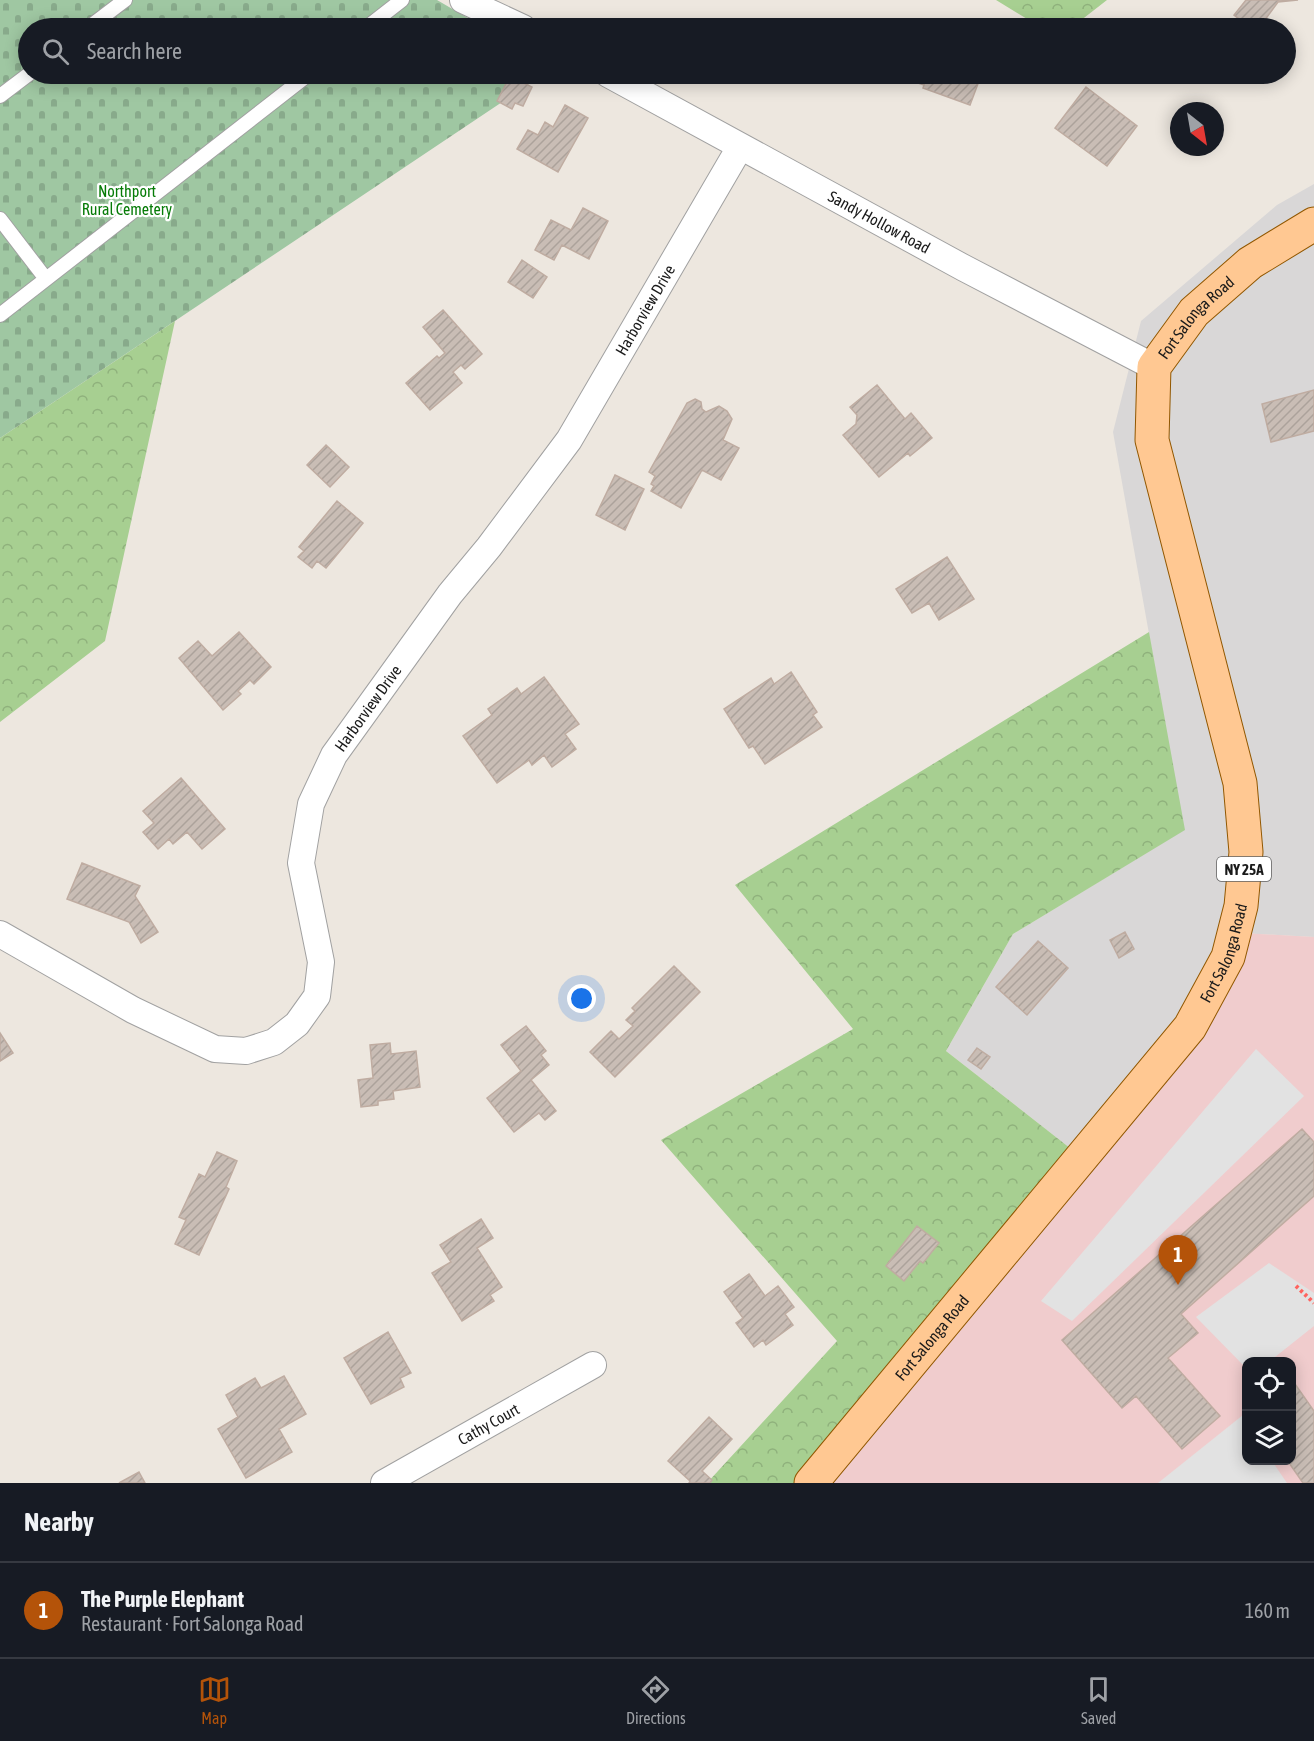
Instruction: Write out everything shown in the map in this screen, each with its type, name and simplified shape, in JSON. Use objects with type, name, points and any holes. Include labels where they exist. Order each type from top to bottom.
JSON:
[{"type":"main road","name":"Fort Salonga Road","points":[[811,1483],[1190,1027],[1228,957],[1241,906],[1246,852],[1240,783],[1152,440],[1154,367],[1194,312],[1250,263],[1314,224]]},
{"type":"street","points":[[463,0],[502,18]]},
{"type":"street","name":"Sandy Hollow Road","points":[[626,84],[964,268],[1154,367]]},
{"type":"street","name":"Harborview Drive","points":[[0,934],[133,1010],[215,1049],[246,1051],[274,1042],[297,1024],[317,996],[321,962],[301,862],[311,804],[334,755],[450,594],[489,547],[569,440],[740,147]]},
{"type":"street","name":"Cathy Court","points":[[384,1483],[593,1365]]},
{"type":"lane","points":[[101,18],[125,0]]},
{"type":"lane","points":[[379,18],[402,0]]},
{"type":"lane","points":[[0,96],[18,82]]},
{"type":"lane","points":[[0,315],[296,84]]},
{"type":"lane","points":[[0,219],[46,279]]},
{"type":"path","points":[[1296,1286],[1314,1303]]},
{"type":"shaded area","points":[[1314,184],[1314,937],[1222,932],[1172,1030],[1075,1152],[946,1051],[1013,934],[1184,830],[1113,432],[1141,321],[1277,205]]},
{"type":"shaded area","points":[[1242,933],[1314,937],[1314,1483],[817,1483]]},
{"type":"shaded area","points":[[1256,1049],[1304,1096],[1072,1321],[1041,1301]]},
{"type":"shaded area","points":[[1269,1263],[1314,1293],[1314,1326],[1275,1357],[1242,1357],[1242,1364],[1196,1317]]},
{"type":"shaded area","points":[[1242,1416],[1242,1465],[1275,1465],[1287,1483],[1158,1483]]},
{"type":"green space","name":"Northport Rural Cemetery","points":[[0,0],[437,0],[468,18],[18,18],[18,84],[529,84],[0,438]]},
{"type":"green space","points":[[996,0],[1107,0],[1084,18],[1026,18]]},
{"type":"green space","points":[[175,321],[105,641],[0,722],[0,438]]},
{"type":"green space","points":[[1149,632],[1185,830],[1013,934],[946,1051],[1075,1152],[850,1421],[794,1483],[707,1483],[837,1341],[661,1140],[853,1029],[735,885]]},
{"type":"building","points":[[1246,0],[1298,0],[1278,2],[1266,18],[1238,18],[1234,15]]},
{"type":"building","points":[[506,84],[526,84],[532,87],[523,106],[515,103],[512,109],[497,101]]},
{"type":"building","points":[[921,84],[978,84],[970,105],[923,88],[924,85]]},
{"type":"building","points":[[1086,87],[1137,126],[1107,166],[1055,128]]},
{"type":"building","points":[[565,105],[588,118],[558,172],[517,149],[528,130],[538,135],[545,122],[553,127]]},
{"type":"building","points":[[583,208],[608,221],[589,259],[562,245],[554,260],[535,250],[551,220],[571,230]]},
{"type":"building","points":[[522,260],[547,277],[533,298],[508,282]]},
{"type":"building","points":[[443,310],[482,354],[465,369],[461,365],[453,372],[462,383],[430,410],[406,383],[437,356],[439,358],[445,353],[423,327]]},
{"type":"building","points":[[877,385],[905,419],[911,413],[932,438],[910,456],[908,453],[879,477],[843,435],[856,424],[857,415],[850,407]]},
{"type":"building","points":[[1314,390],[1314,431],[1271,442],[1262,404]]},
{"type":"building","points":[[695,399],[701,402],[702,409],[706,412],[719,406],[727,411],[732,419],[723,440],[739,448],[721,480],[702,470],[681,508],[651,491],[654,486],[651,484],[655,476],[649,472],[687,403]]},
{"type":"building","points":[[326,445],[349,467],[330,487],[307,465]]},
{"type":"building","points":[[615,475],[644,489],[625,530],[596,515]]},
{"type":"building","points":[[337,501],[363,523],[326,568],[317,561],[312,568],[298,557],[304,551],[299,547]]},
{"type":"building","points":[[947,557],[974,599],[939,620],[929,603],[912,613],[896,589]]},
{"type":"building","points":[[239,632],[271,667],[254,684],[250,680],[238,691],[241,694],[223,710],[179,658],[198,641],[212,656]]},
{"type":"building","points":[[791,672],[817,712],[813,715],[822,727],[765,764],[753,746],[749,748],[724,709],[771,678],[774,684]]},
{"type":"building","points":[[544,677],[579,724],[565,734],[576,749],[552,767],[544,755],[532,765],[529,760],[497,783],[463,736],[492,715],[488,709],[517,688],[521,694]]},
{"type":"building","points":[[181,778],[225,829],[202,849],[187,832],[173,844],[169,839],[158,849],[143,832],[154,823],[143,811]]},
{"type":"building","points":[[82,863],[140,886],[135,896],[158,932],[141,943],[129,922],[67,899]]},
{"type":"building","points":[[1125,932],[1134,949],[1119,958],[1110,940]]},
{"type":"building","points":[[1038,941],[1068,968],[1027,1015],[996,987]]},
{"type":"building","points":[[674,966],[700,992],[615,1077],[590,1052],[611,1031],[619,1039],[633,1026],[626,1020],[635,1011],[632,1008]]},
{"type":"building","points":[[526,1026],[546,1051],[541,1055],[549,1065],[531,1080],[556,1111],[545,1120],[539,1113],[514,1132],[487,1098],[521,1071],[501,1045]]},
{"type":"building","points":[[0,1033],[13,1053],[0,1061]]},
{"type":"building","points":[[390,1043],[391,1054],[416,1051],[420,1087],[393,1091],[394,1099],[378,1101],[378,1105],[361,1107],[358,1080],[373,1078],[370,1045]]},
{"type":"building","points":[[977,1048],[990,1057],[981,1069],[968,1060]]},
{"type":"building","points":[[1302,1129],[1314,1142],[1314,1196],[1181,1314],[1198,1333],[1168,1358],[1220,1416],[1182,1449],[1136,1396],[1122,1408],[1062,1340]]},
{"type":"building","points":[[217,1152],[237,1161],[226,1187],[229,1189],[199,1255],[175,1244],[186,1220],[179,1217],[199,1174],[205,1177]]},
{"type":"building","points":[[481,1219],[493,1238],[477,1248],[502,1287],[490,1295],[494,1301],[462,1321],[432,1273],[451,1262],[440,1245]]},
{"type":"building","points":[[917,1226],[939,1243],[904,1281],[886,1266]]},
{"type":"building","points":[[749,1274],[765,1296],[778,1286],[794,1307],[785,1314],[793,1325],[766,1345],[763,1340],[754,1347],[736,1323],[743,1318],[724,1292]]},
{"type":"building","points":[[388,1332],[411,1373],[400,1378],[404,1387],[371,1404],[344,1358]]},
{"type":"building","points":[[284,1376],[306,1414],[279,1429],[292,1452],[246,1478],[218,1429],[238,1417],[226,1395],[255,1378],[261,1388]]},
{"type":"building","points":[[1296,1385],[1314,1411],[1314,1483],[1303,1483],[1290,1465],[1296,1465]]},
{"type":"building","points":[[709,1417],[732,1439],[702,1471],[712,1480],[710,1483],[689,1483],[690,1481],[668,1461]]},
{"type":"building","points":[[139,1472],[145,1483],[119,1483]]},
{"type":"place","name":"The Purple Elephant","points":[[1178,1285]]}]
